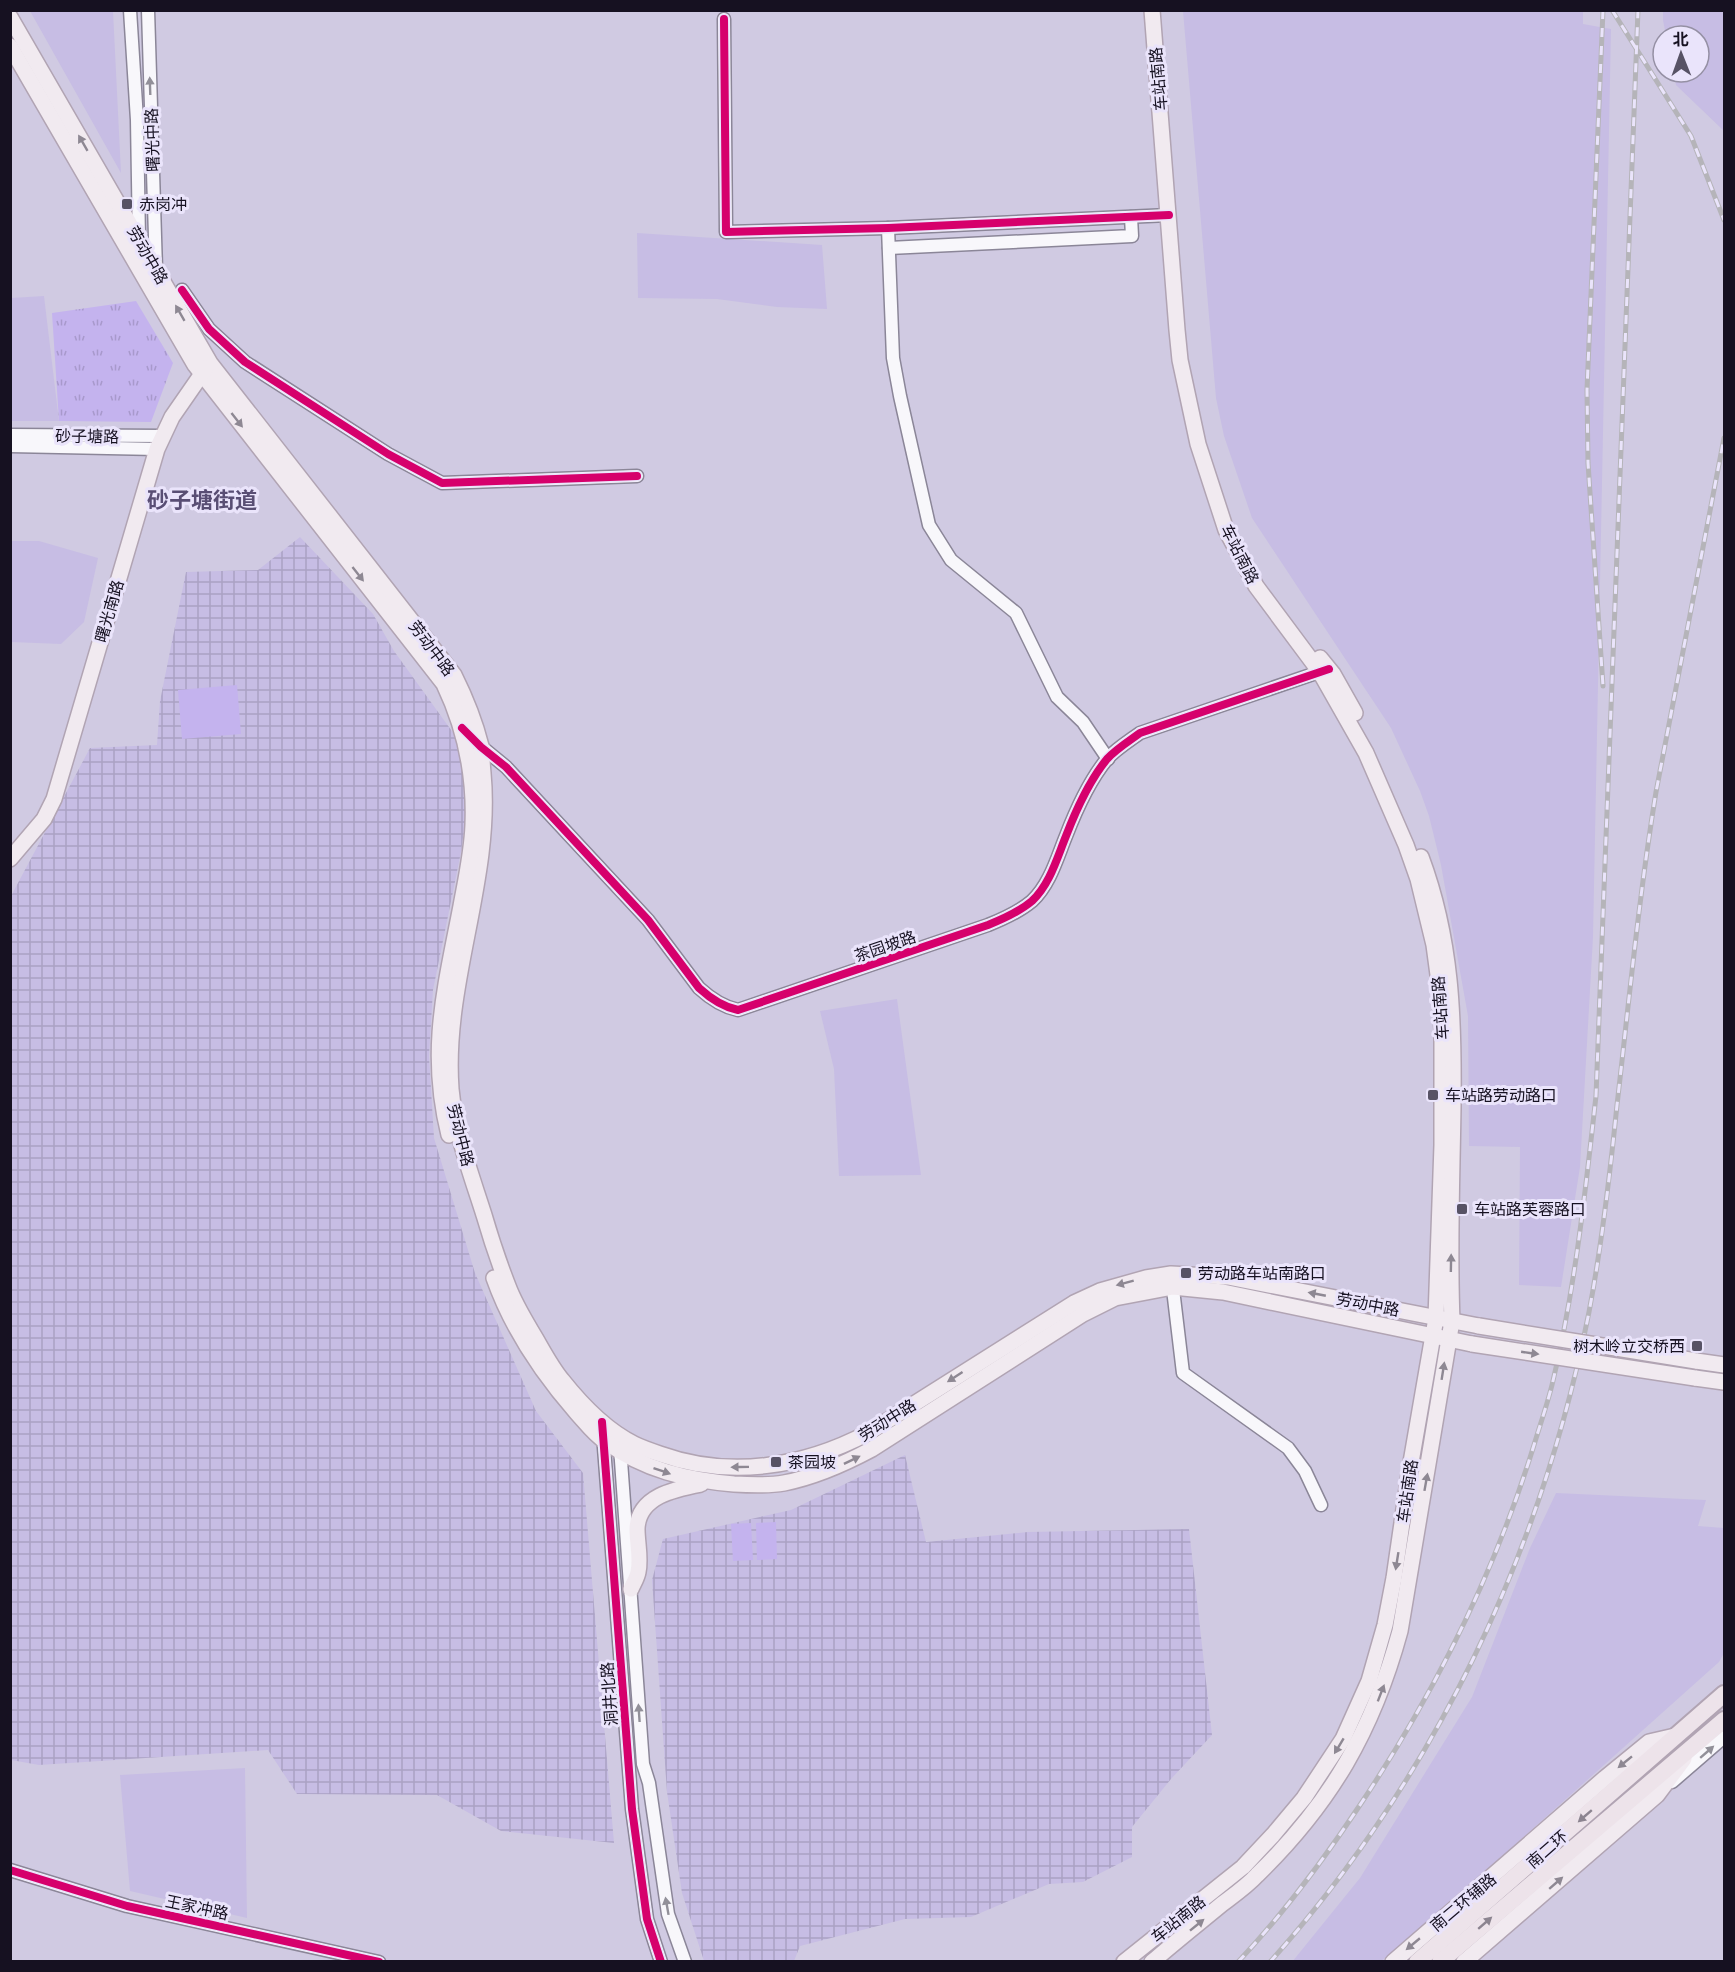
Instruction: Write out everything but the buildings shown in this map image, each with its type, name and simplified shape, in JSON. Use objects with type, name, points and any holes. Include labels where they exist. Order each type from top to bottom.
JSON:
[{"type":"highway","name":"南二环","points":[[1417,1962],[1725,1694]]},
{"type":"highway","name":"南二环","points":[[1440,1962],[1725,1720]]},
{"type":"main road","name":"车站南路","points":[[1124,1962],[1243,1867],[1273,1835],[1304,1798],[1343,1739],[1369,1681],[1385,1625],[1436,1318],[1442,1146],[1442,1029],[1439,982],[1434,945],[1418,879],[1406,845],[1366,753],[1325,670],[1256,586],[1226,530],[1198,444],[1180,360],[1152,10]]},
{"type":"main road","name":"车站南路","points":[[1152,1962],[1256,1876],[1316,1809],[1356,1749],[1381,1694],[1400,1631],[1452,1321],[1450,1276],[1454,1030],[1451,986],[1444,941],[1429,877],[1415,841],[1375,748],[1325,670],[1277,602],[1234,527],[1205,440],[1188,360],[1184,329],[1178,214],[1161,10]]},
{"type":"main road","name":"劳动中路","points":[[10,17],[156,270],[202,364],[454,675],[481,747],[485,792],[480,860],[451,1033],[450,1070],[460,1140],[508,1288],[561,1380],[602,1422],[635,1445],[673,1459],[718,1468],[764,1467],[811,1457],[850,1442],[868,1432],[1074,1303],[1116,1285],[1228,1277],[1479,1326],[1725,1365]]},
{"type":"main road","name":"劳动中路","points":[[10,46],[138,268],[202,364],[444,684],[462,728],[473,794],[473,826],[470,858],[441,1015],[438,1073],[442,1109],[487,1257],[507,1309],[546,1377],[603,1441],[654,1469],[696,1480],[764,1485],[782,1483],[819,1473],[850,1461],[872,1449],[1083,1314],[1115,1298],[1172,1280],[1448,1340],[1725,1382]]},
{"type":"main road","name":"曙光南路","points":[[10,859],[44,819],[54,799],[163,414],[202,364]]},
{"type":"main road","name":"曙光南路","points":[[10,844],[35,815],[46,797],[155,442]]},
{"type":"main road","points":[[631,1589],[638,1572],[637,1527],[644,1509],[661,1494],[714,1482]]},
{"type":"main road","points":[[1697,1717],[1725,1683]]},
{"type":"main road","name":"南二环辅路","points":[[1393,1962],[1640,1749],[1649,1742],[1675,1736]]},
{"type":"main road","points":[[1464,1962],[1657,1795],[1690,1750]]},
{"type":"street","name":"曙光中路","points":[[130,10],[137,120],[138,268]]},
{"type":"street","name":"曙光中路","points":[[148,10],[156,270]]},
{"type":"street","points":[[724,19],[726,232],[888,228],[1169,215]]},
{"type":"street","points":[[889,248],[1132,236],[1131,217]]},
{"type":"street","points":[[888,228],[893,358],[929,525],[951,560],[1016,613],[1057,697],[1083,722],[1108,759]]},
{"type":"street","points":[[182,290],[209,329],[245,362],[388,454],[442,483],[637,476]]},
{"type":"street","name":"砂子塘路","points":[[10,435],[155,442]]},
{"type":"street","name":"砂子塘路","points":[[10,446],[155,442]]},
{"type":"street","name":"茶园坡路","points":[[462,728],[481,747],[506,766],[648,920],[699,988],[726,1008],[738,1010],[988,926],[1015,913],[1032,901],[1043,888],[1087,792],[1108,759],[1140,733],[1325,670]]},
{"type":"street","points":[[1172,1280],[1183,1373],[1288,1448],[1305,1471],[1321,1505]]},
{"type":"street","name":"洞井北路","points":[[602,1422],[633,1809],[647,1919],[661,1962]]},
{"type":"street","name":"洞井北路","points":[[619,1435],[643,1764],[649,1783],[668,1914],[685,1962]]},
{"type":"street","points":[[1657,1795],[1725,1737]]},
{"type":"street","name":"王家冲路","points":[[10,1870],[128,1906],[379,1962]]},
{"type":"shaded area","points":[[1583,10],[1583,24],[1611,29],[1593,937],[1580,1167],[1561,1287],[1519,1285],[1520,1147],[1469,1146],[1468,1016],[1441,865],[1429,816],[1420,791],[1391,728],[1252,518],[1224,436],[1216,398],[1183,11]]},
{"type":"shaded area","points":[[30,11],[113,11],[121,173]]},
{"type":"shaded area","points":[[1663,11],[1724,11],[1724,131],[1676,84],[1711,84],[1711,24],[1664,24]]},
{"type":"shaded area","points":[[637,233],[822,245],[827,309],[777,307],[717,299],[638,298]]},
{"type":"shaded area","points":[[44,296],[59,421],[11,421],[11,298]]},
{"type":"shaded area","points":[[300,537],[373,614],[394,651],[454,734],[465,774],[465,823],[461,852],[433,990],[429,1056],[434,1138],[475,1273],[536,1411],[583,1473],[614,1843],[501,1831],[437,1795],[297,1794],[268,1750],[39,1765],[11,1760],[11,896],[90,748],[157,745],[160,701],[186,572],[258,570]]},
{"type":"shaded area","points":[[11,541],[39,541],[98,558],[84,622],[61,644],[11,642]]},
{"type":"shaded area","points":[[897,999],[921,1175],[839,1176],[834,1069],[820,1011]]},
{"type":"shaded area","points":[[905,1455],[926,1542],[1028,1532],[1189,1529],[1212,1735],[1171,1779],[1132,1827],[1132,1857],[1083,1882],[1049,1884],[971,1917],[905,1919],[800,1946],[794,1961],[704,1961],[682,1893],[667,1792],[652,1580],[663,1539],[791,1510]]},
{"type":"shaded area","points":[[1556,1493],[1706,1500],[1698,1526],[1724,1528],[1724,1653],[1719,1662],[1413,1936],[1381,1961],[1292,1962],[1360,1878],[1472,1697],[1530,1548]]},
{"type":"shaded area","points":[[245,1768],[247,1918],[130,1891],[120,1775]]},
{"type":"green space","points":[[136,301],[173,363],[151,422],[59,421],[52,313]]},
{"type":"green space","points":[[237,685],[241,734],[182,739],[178,690]]},
{"type":"green space","points":[[776,1522],[777,1559],[757,1560],[756,1523]]},
{"type":"green space","points":[[751,1523],[753,1560],[733,1561],[731,1524]]},
{"type":"railway","points":[[1603,10],[1587,390],[1588,463],[1603,686]]},
{"type":"railway","points":[[1612,10],[1691,136],[1724,220]]},
{"type":"railway","points":[[1238,1962],[1288,1905],[1333,1844],[1389,1760],[1438,1674],[1461,1630],[1501,1539],[1543,1415],[1560,1349],[1579,1242],[1596,1096],[1638,10]]},
{"type":"railway","points":[[1270,1962],[1329,1891],[1383,1816],[1431,1739],[1473,1658],[1510,1575],[1542,1490],[1568,1402],[1589,1312],[1602,1235],[1639,909],[1656,792],[1724,438]]},
{"type":"cycle path","points":[[724,19],[726,232],[888,228],[1169,215]]},
{"type":"cycle path","points":[[182,290],[209,329],[245,362],[388,454],[442,483],[637,476]]},
{"type":"cycle path","points":[[462,728],[506,767],[648,920],[699,988],[717,1002],[738,1010],[988,925],[1016,912],[1032,901],[1044,887],[1089,786],[1100,768],[1118,748],[1140,733],[1329,669]]},
{"type":"cycle path","points":[[602,1422],[632,1809],[647,1919],[661,1962]]},
{"type":"cycle path","points":[[10,1870],[127,1906],[379,1962]]},
{"type":"place","name":"赤岗冲","points":[[127,204]]},
{"type":"place","name":"车站路劳动路口","points":[[1433,1095]]},
{"type":"place","name":"车站路芙蓉路口","points":[[1462,1209]]},
{"type":"place","name":"劳动路车站南路口","points":[[1186,1273]]},
{"type":"place","name":"树木岭立交桥西","points":[[1697,1346]]},
{"type":"place","name":"茶园坡","points":[[776,1462]]},
{"type":"district","name":"砂子塘街道","points":[[202,500]]}]
